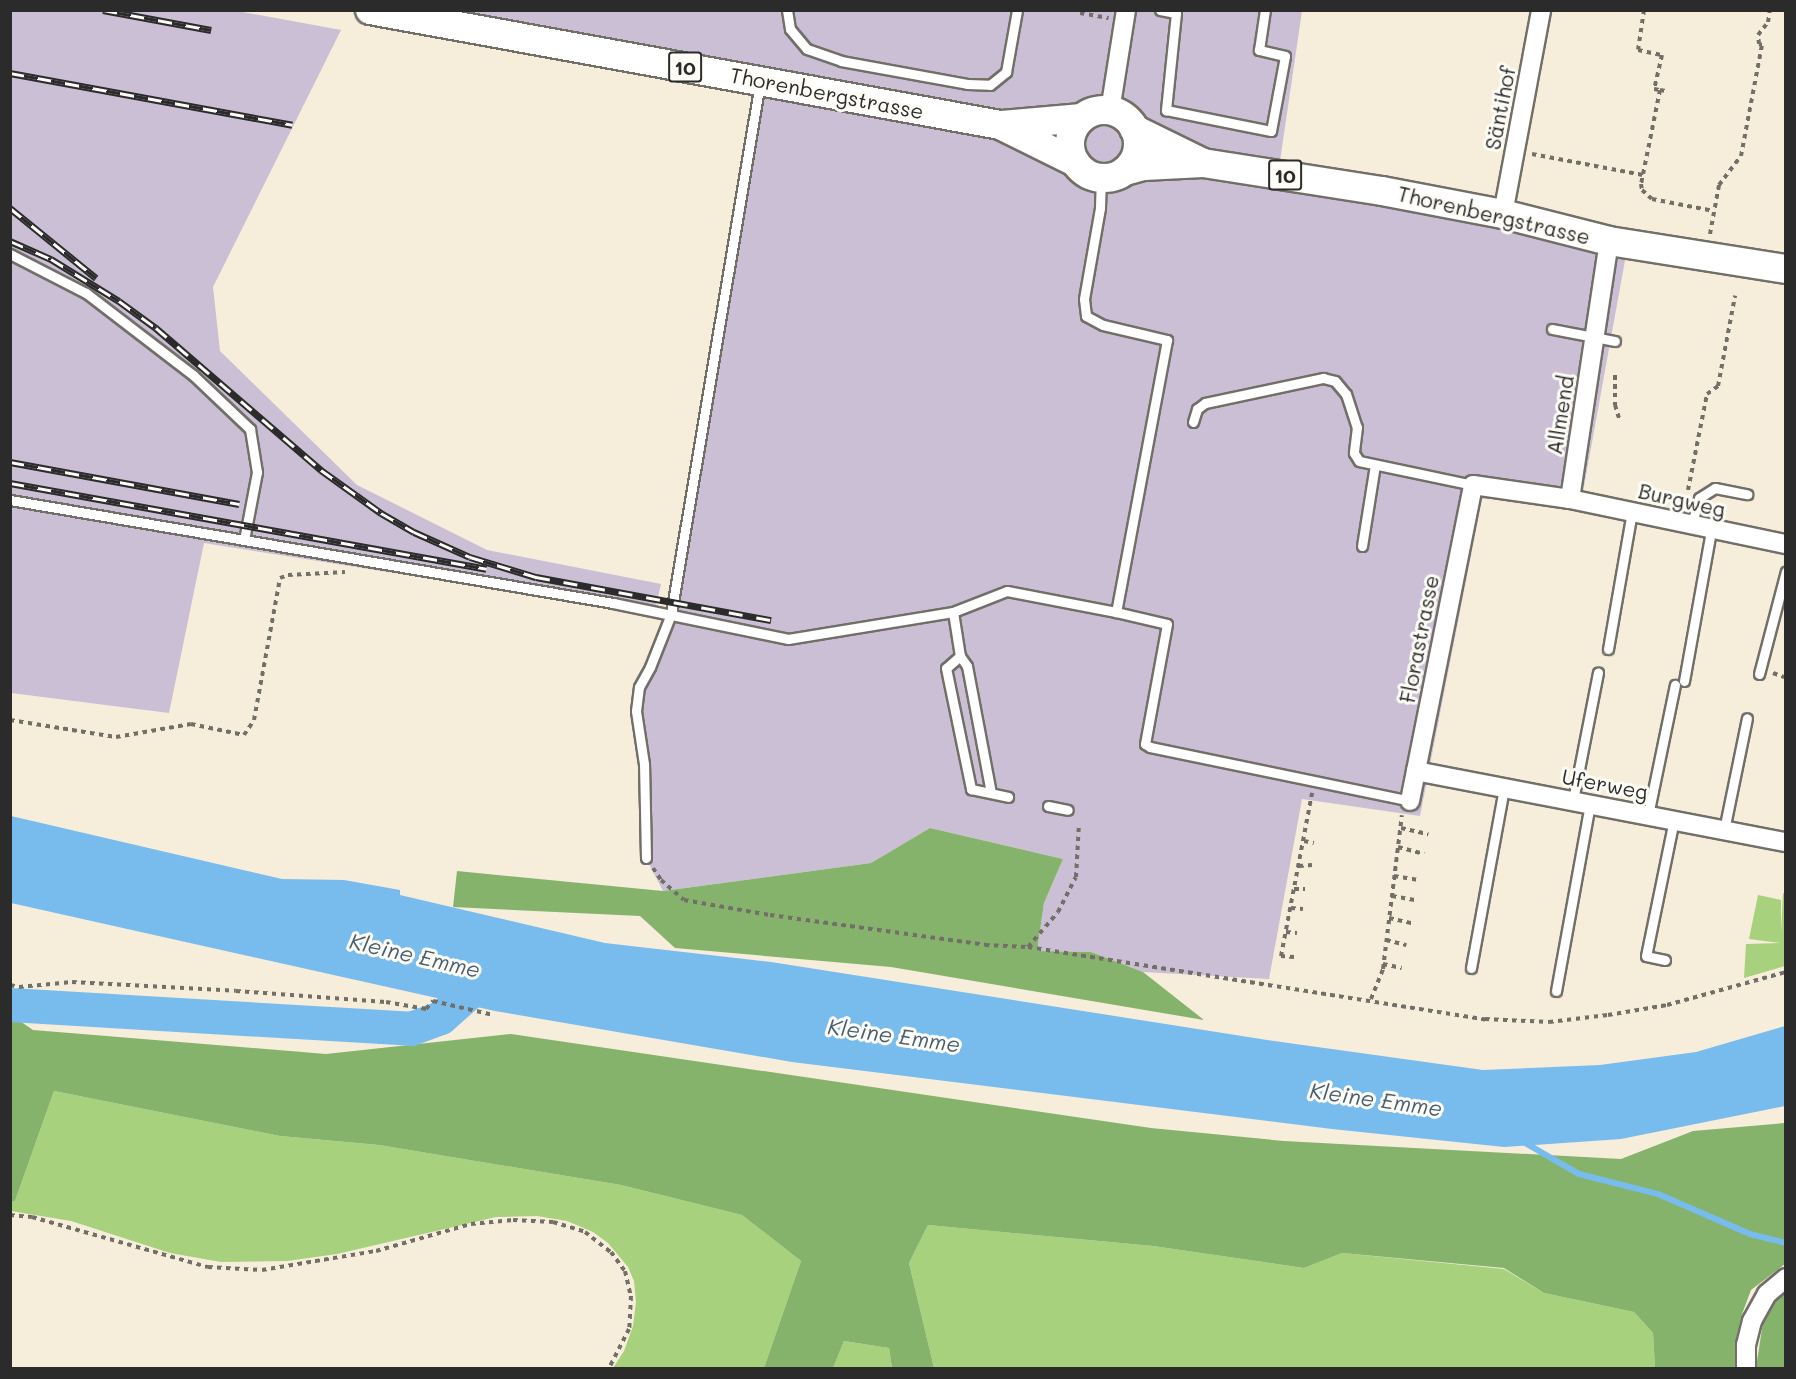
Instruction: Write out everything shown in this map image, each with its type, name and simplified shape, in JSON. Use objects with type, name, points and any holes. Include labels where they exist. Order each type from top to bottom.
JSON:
[{"type":"main road","name":"Thorenbergstrasse","points":[[370,10],[422,15],[1000,125],[1082,118]]},
{"type":"main road","name":"10","points":[[1082,118],[1094,112],[1110,111],[1120,114],[1134,129]]},
{"type":"main road","points":[[1075,162],[1070,149],[1071,138],[1074,128],[1082,118]]},
{"type":"main road","name":"Thorenbergstrasse","points":[[1000,125],[1075,162]]},
{"type":"main road","name":"Thorenbergstrasse","points":[[1134,129],[1203,162]]},
{"type":"main road","points":[[1113,174],[1135,158],[1137,148],[1134,129]]},
{"type":"main road","name":"10","points":[[1075,162],[1090,175],[1113,174]]},
{"type":"main road","name":"Thorenbergstrasse","points":[[1113,174],[1144,166],[1203,162],[1382,190],[1503,214],[1609,241],[1785,269]]},
{"type":"street","points":[[1110,111],[1126,10]]},
{"type":"street","name":"Säntihof","points":[[1503,214],[1541,10]]},
{"type":"street","name":"Allmend","points":[[1570,499],[1609,241]]},
{"type":"street","points":[[1473,485],[1570,499]]},
{"type":"street","name":"Florastrasse","points":[[1407,800],[1416,771],[1473,485]]},
{"type":"street","name":"Burgweg","points":[[1570,499],[1687,522],[1711,531],[1785,544]]},
{"type":"street","name":"Uferweg","points":[[1416,771],[1785,842]]},
{"type":"street","points":[[1746,1368],[1746,1345],[1752,1322],[1767,1294],[1785,1278]]},
{"type":"lane","points":[[787,10],[790,29],[807,49],[841,61],[967,84],[990,85],[1006,72],[1017,10]]},
{"type":"lane","points":[[1160,10],[1176,13],[1166,110],[1271,131],[1285,56],[1258,50],[1265,10]]},
{"type":"lane","points":[[646,858],[644,764],[636,711],[639,687],[650,667],[671,614],[760,81]]},
{"type":"lane","points":[[1113,174],[1100,208],[1084,309],[1092,321],[1167,340],[1116,612]]},
{"type":"lane","points":[[10,254],[86,293],[193,375],[250,429],[257,472],[244,540]]},
{"type":"lane","points":[[1552,329],[1615,341]]},
{"type":"lane","points":[[1193,422],[1197,409],[1205,403],[1323,378],[1335,381],[1346,394],[1357,427],[1354,453],[1359,460],[1473,485]]},
{"type":"lane","points":[[1362,546],[1375,465]]},
{"type":"lane","points":[[1687,522],[1699,498],[1715,488],[1748,494]]},
{"type":"lane","points":[[10,500],[671,614],[788,639],[953,612],[1007,591],[1116,612],[1167,624],[1145,744],[1150,747],[1407,800]]},
{"type":"lane","points":[[1608,649],[1632,512]]},
{"type":"lane","points":[[1648,815],[1680,683],[1711,531]]},
{"type":"lane","points":[[1759,674],[1785,571]]},
{"type":"lane","points":[[953,612],[960,656],[967,666],[991,793]]},
{"type":"lane","points":[[960,656],[946,668],[971,789],[1008,797]]},
{"type":"lane","points":[[1556,991],[1598,672]]},
{"type":"lane","points":[[1724,830],[1747,718]]},
{"type":"lane","points":[[1471,968],[1504,789]]},
{"type":"lane","points":[[1048,806],[1068,810]]},
{"type":"lane","points":[[1665,960],[1646,956],[1674,820]]},
{"type":"path","points":[[1644,10],[1638,50],[1662,55],[1654,89],[1666,90]]},
{"type":"path","points":[[1707,256],[1719,185],[1741,156],[1762,45],[1759,44],[1758,35],[1768,22],[1770,10]]},
{"type":"path","points":[[1080,13],[1110,18]]},
{"type":"path","points":[[1660,90],[1642,190],[1652,199],[1713,211]]},
{"type":"path","points":[[1515,151],[1643,176]]},
{"type":"path","points":[[1687,522],[1707,394],[1718,386],[1735,296]]},
{"type":"path","points":[[1615,375],[1615,405],[1619,418]]},
{"type":"path","points":[[10,720],[116,737],[191,724],[244,735],[254,720],[280,578],[288,575],[326,575],[357,571]]},
{"type":"path","points":[[1294,957],[1281,956],[1314,780]]},
{"type":"path","points":[[1371,999],[1383,964],[1398,848],[1407,800]]},
{"type":"path","points":[[1029,947],[1058,912],[1076,877],[1079,823]]},
{"type":"path","points":[[1401,828],[1428,834]]},
{"type":"path","points":[[1304,841],[1314,843]]},
{"type":"path","points":[[1398,848],[1424,855]]},
{"type":"path","points":[[646,858],[661,880],[684,900],[920,937],[985,945],[1029,947],[1371,999],[1485,1019],[1549,1022],[1667,1005],[1785,972]]},
{"type":"path","points":[[1299,866],[1312,866]]},
{"type":"path","points":[[1394,876],[1419,880]]},
{"type":"path","points":[[1294,889],[1305,889]]},
{"type":"path","points":[[1392,896],[1415,900]]},
{"type":"path","points":[[1290,908],[1303,909]]},
{"type":"path","points":[[1389,918],[1411,923]]},
{"type":"path","points":[[1286,932],[1297,933]]},
{"type":"path","points":[[1386,940],[1406,945]]},
{"type":"path","points":[[1383,964],[1402,968]]},
{"type":"path","points":[[10,985],[19,987],[72,982],[236,991],[386,1002],[426,1008],[433,1001],[491,1015]]},
{"type":"path","points":[[10,1215],[32,1217],[207,1267],[262,1270],[376,1251],[471,1224],[513,1220],[553,1222],[585,1232],[611,1252],[625,1271],[631,1296],[629,1329],[609,1368]]},
{"type":"shaded area","points":[[423,10],[1302,11],[1280,161],[1626,255],[1583,492],[1482,499],[1420,816],[1302,799],[1269,979],[1143,972],[1091,952],[1037,951],[1044,903],[1063,859],[930,828],[871,863],[663,891],[646,858],[644,764],[636,711],[639,687],[671,614],[760,81]]},
{"type":"shaded area","points":[[11,11],[237,11],[341,30],[213,287],[220,351],[357,485],[487,550],[661,584],[654,614],[204,543],[169,713],[11,693]]},
{"type":"green space","points":[[930,828],[1063,859],[1044,903],[1037,951],[1091,952],[1143,972],[1204,1020],[891,967],[675,948],[640,916],[453,907],[457,871],[663,891],[871,863]]},
{"type":"green space","points":[[1783,893],[1786,894],[1785,966],[1744,978],[1746,944],[1781,943],[1749,939],[1758,895],[1781,900],[1781,933]]},
{"type":"green space","points":[[11,1015],[33,1030],[326,1054],[511,1034],[1151,1128],[1284,1141],[1621,1159],[1693,1131],[1785,1123],[1785,1264],[1751,1290],[1736,1339],[1735,1368],[1655,1368],[1653,1333],[1634,1312],[1544,1293],[1504,1268],[1342,1253],[1304,1268],[1153,1246],[928,1225],[909,1263],[934,1368],[892,1368],[889,1348],[844,1341],[833,1368],[764,1368],[801,1261],[742,1215],[621,1185],[379,1145],[280,1136],[54,1091],[15,1201],[11,1202]]},
{"type":"green space","points":[[54,1091],[280,1136],[379,1145],[621,1185],[742,1215],[801,1261],[764,1368],[613,1368],[624,1351],[633,1326],[636,1302],[634,1281],[628,1267],[608,1243],[593,1232],[567,1221],[537,1216],[496,1217],[337,1254],[287,1261],[221,1262],[170,1253],[71,1221],[11,1211],[11,1202],[15,1201]]},
{"type":"green space","points":[[928,1225],[1153,1246],[1304,1268],[1342,1253],[1504,1269],[1544,1293],[1634,1312],[1653,1333],[1655,1368],[934,1368],[909,1263]]},
{"type":"green space","points":[[1785,1287],[1785,1368],[1756,1368],[1765,1309]]},
{"type":"green space","points":[[844,1341],[889,1348],[892,1368],[833,1368]]},
{"type":"water","name":"Kleine Emme","points":[[11,816],[282,879],[344,880],[400,890],[400,895],[605,943],[771,962],[1274,1041],[1483,1070],[1600,1065],[1696,1052],[1785,1026],[1785,1106],[1621,1139],[1504,1147],[1332,1129],[792,1062],[495,1011],[11,903]]},
{"type":"waterway","name":"Kleine Emme","points":[[10,1005],[411,1029],[441,1018],[492,973]]},
{"type":"waterway","points":[[1522,1141],[1579,1174],[1658,1194],[1750,1234],[1786,1243]]},
{"type":"railway","points":[[103,10],[211,30]]},
{"type":"railway","points":[[10,73],[292,125]]},
{"type":"railway","points":[[10,208],[96,278]]},
{"type":"railway","points":[[10,241],[51,259],[119,301],[156,328],[321,470],[381,513],[414,532],[470,557],[536,577],[771,620]]},
{"type":"railway","points":[[10,462],[239,504]]},
{"type":"railway","points":[[10,483],[486,569]]}]
